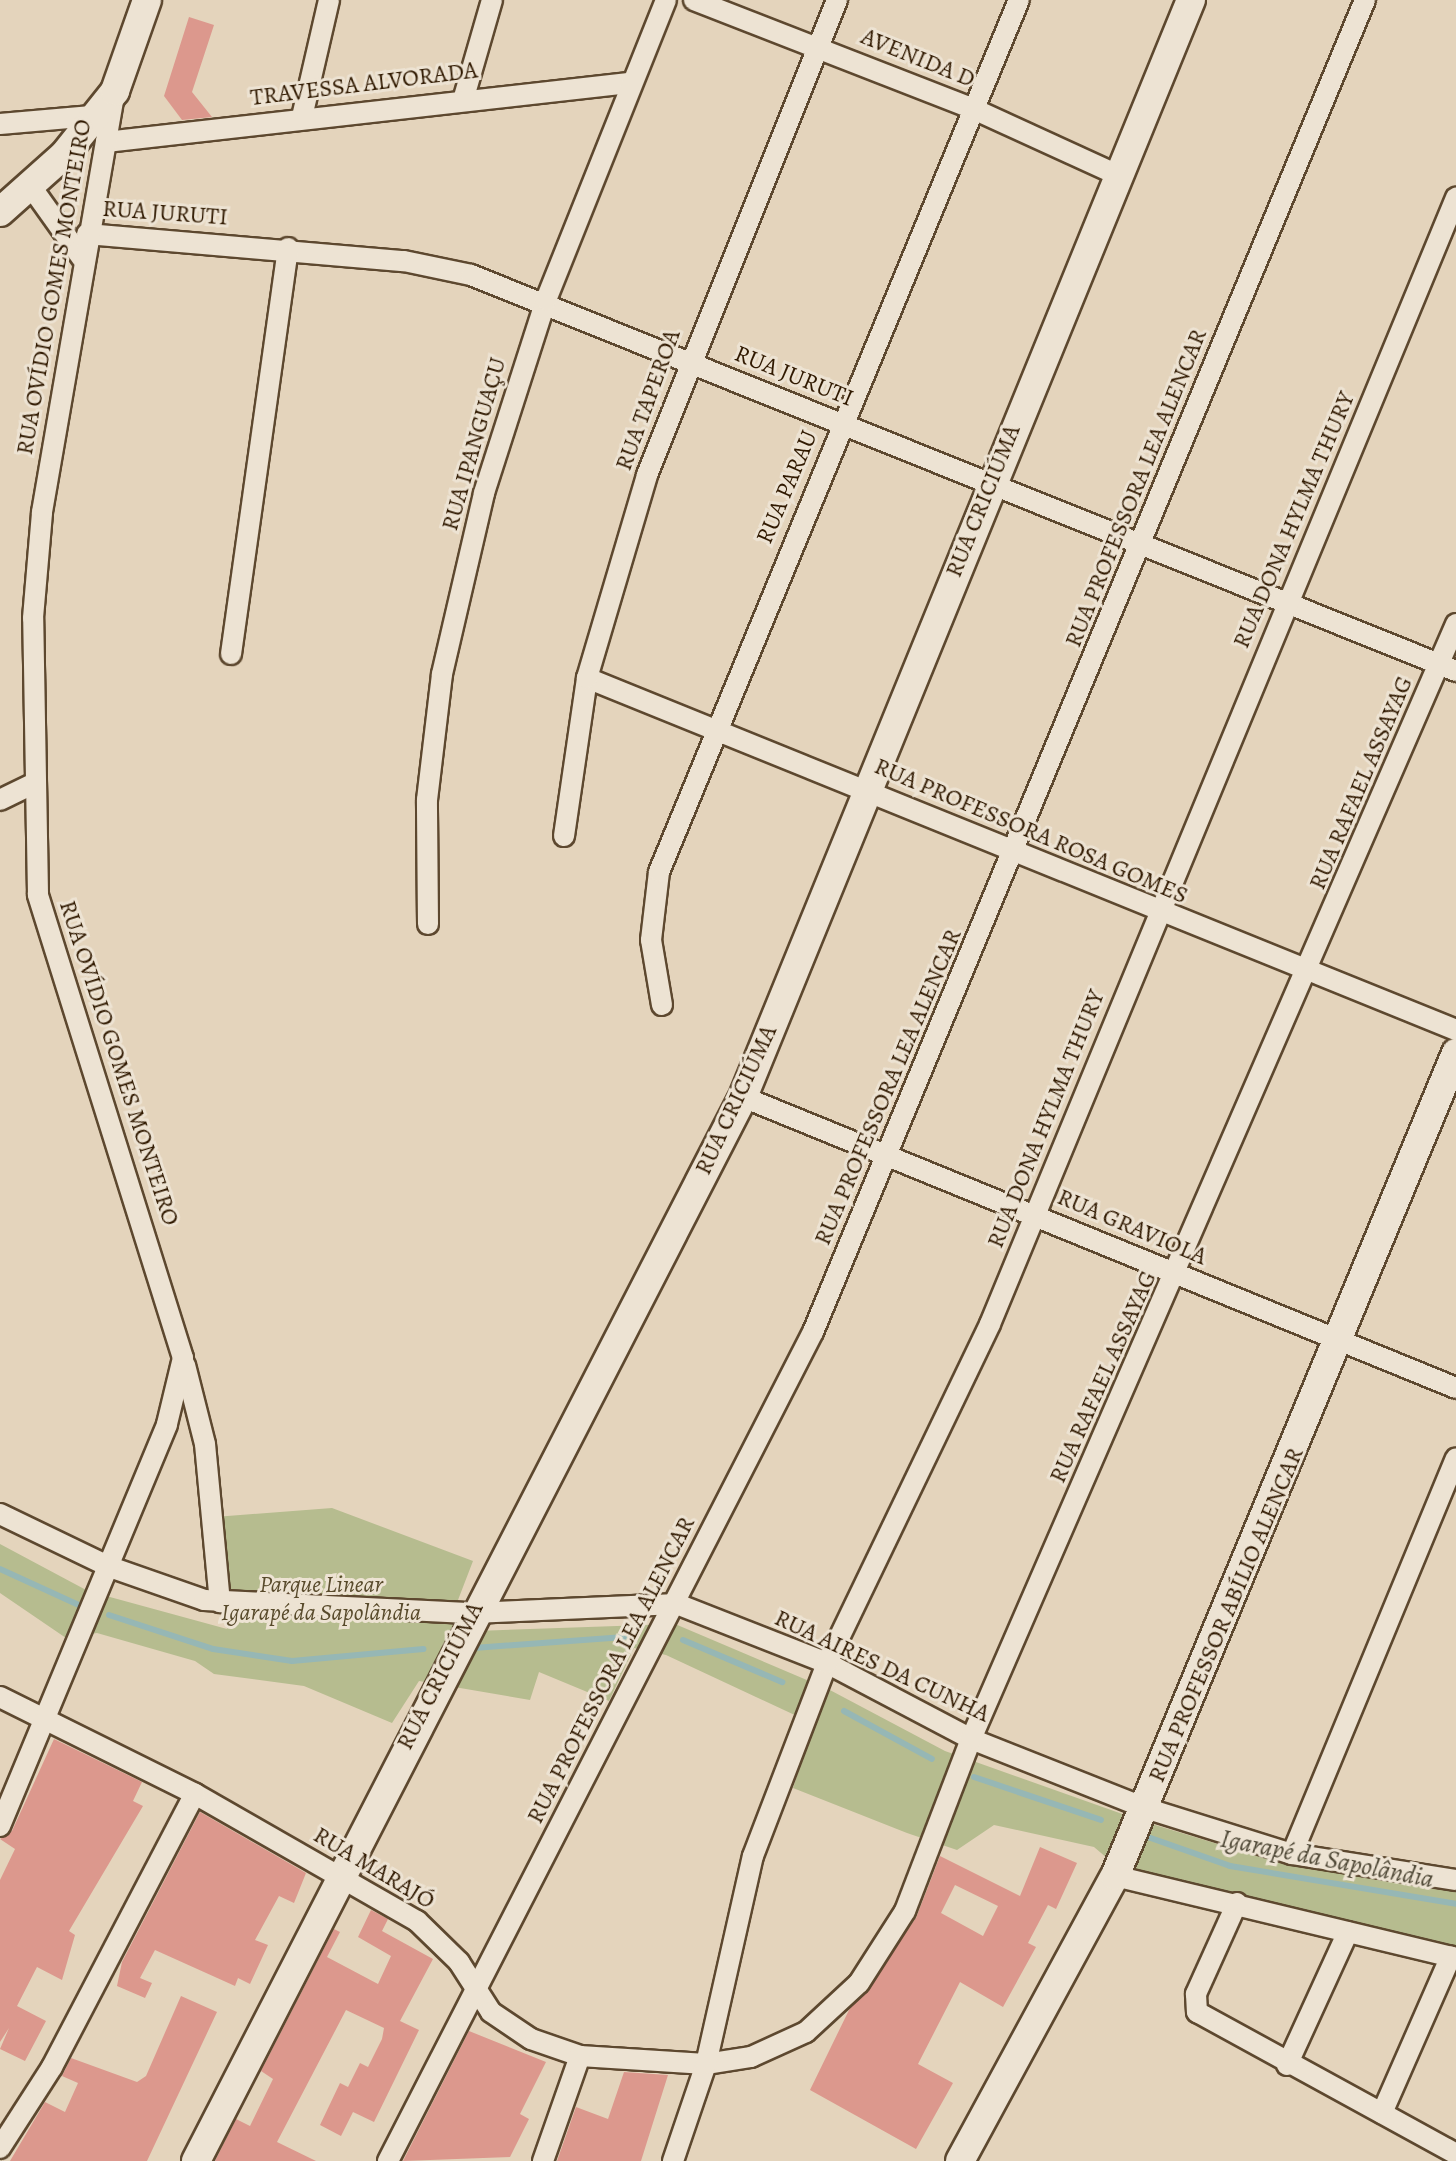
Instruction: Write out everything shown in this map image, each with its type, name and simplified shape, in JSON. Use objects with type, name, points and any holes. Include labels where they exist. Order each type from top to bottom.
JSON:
[{"type":"street","points":[[0,212],[32,188],[64,155],[92,116],[115,91],[147,0]]},
{"type":"street","points":[[302,117],[329,0]]},
{"type":"street","points":[[464,97],[492,0]]},
{"type":"street","name":"RUA IPANGUAÇU","points":[[428,924],[427,800],[442,674],[484,493],[546,300],[629,83],[666,0]]},
{"type":"street","name":"AVENIDA D","points":[[694,0],[978,111],[1118,175]]},
{"type":"street","name":"RUA TAPEROA","points":[[564,836],[587,678],[689,361],[837,0]]},
{"type":"street","name":"RUA PARAU","points":[[662,1005],[651,940],[659,872],[842,423],[978,111],[1019,0]]},
{"type":"street","name":"RUA CRICIÚMA","points":[[196,2161],[338,1874],[743,1097],[989,485],[1191,0]]},
{"type":"street","name":"RUA PROFESSORA LEA ALENCAR","points":[[388,2161],[472,1993],[677,1604],[813,1332],[891,1156],[1365,0]]},
{"type":"street","name":"TRAVESSA ALVORADA","points":[[106,142],[464,97],[629,83]]},
{"type":"street","name":"RUA OVÍDIO GOMES MONTEIRO","points":[[115,91],[82,258],[41,527],[35,783],[38,894],[58,974],[183,1358],[205,1444],[220,1602]]},
{"type":"street","points":[[0,124],[92,116]]},
{"type":"street","points":[[47,121],[64,155]]},
{"type":"street","points":[[32,188],[82,258]]},
{"type":"street","name":"RUA DONA HYLMA THURY","points":[[673,2161],[706,2064],[753,1856],[827,1663],[925,1466],[1034,1214],[1456,198]]},
{"type":"street","name":"RUA JURUTI","points":[[87,234],[288,248],[404,261],[546,300],[989,485],[1141,543],[1448,668]]},
{"type":"street","points":[[231,654],[288,248]]},
{"type":"street","name":"RUA RAFAEL ASSAYAG","points":[[706,2064],[751,2057],[806,2032],[859,1983],[905,1911],[971,1739],[1308,973],[1448,668],[1456,624]]},
{"type":"street","name":"RUA PROFESSORA ROSA GOMES","points":[[587,678],[716,726],[1159,913],[1456,1030]]},
{"type":"street","points":[[0,800],[35,783]]},
{"type":"street","name":"RUA PROFESSOR ABÍLIO ALENCAR","points":[[960,2161],[1115,1876],[1341,1339],[1456,1053]]},
{"type":"street","name":"RUA GRAVIOLA","points":[[743,1097],[1456,1388]]},
{"type":"street","points":[[0,1826],[48,1721],[167,1424],[183,1358]]},
{"type":"street","points":[[1292,1854],[1456,1459]]},
{"type":"street","name":"RUA AIRES DA CUNHA","points":[[0,1514],[110,1567],[220,1602],[473,1613],[677,1604],[827,1663],[971,1739],[1145,1808],[1292,1854],[1456,1880]]},
{"type":"street","name":"RUA MARAJÓ","points":[[0,1697],[195,1794],[338,1874],[436,1938],[472,1993],[531,2039],[580,2056],[706,2064]]},
{"type":"street","points":[[0,2148],[52,2067],[195,1794]]},
{"type":"street","points":[[1115,1876],[1453,1957],[1382,2113]]},
{"type":"street","points":[[1237,1903],[1196,1994],[1197,2012],[1209,2022],[1287,2065],[1456,2154]]},
{"type":"street","points":[[1287,2065],[1348,1932]]},
{"type":"street","points":[[543,2161],[580,2056]]},
{"type":"green space","name":"Parque Linear Igarapé da Sapolândia","points":[[332,1508],[473,1561],[458,1600],[476,1631],[675,1624],[828,1689],[945,1751],[1142,1821],[1277,1862],[1456,1889],[1456,1957],[1127,1875],[1094,1847],[994,1825],[957,1850],[907,1833],[793,1788],[814,1724],[666,1655],[634,1648],[609,1701],[539,1672],[530,1700],[419,1681],[392,1723],[304,1686],[214,1674],[195,1661],[97,1633],[66,1638],[0,1593],[0,1544],[88,1591],[227,1629],[202,1518]]},
{"type":"building","points":[[189,17],[214,25],[192,92],[212,117],[182,120],[164,96]]},
{"type":"building","points":[[54,1739],[142,1782],[133,1801],[143,1806],[69,1931],[75,1935],[62,1980],[37,1967],[17,2006],[46,2021],[25,2061],[0,2049],[9,2028],[0,2042],[0,1880],[15,1849],[0,1839],[12,1831]]},
{"type":"building","points":[[200,1812],[306,1873],[294,1903],[279,1896],[255,1940],[268,1945],[250,1984],[238,1978],[235,1986],[155,1950],[140,1978],[152,1983],[145,1998],[117,1986],[122,1962]]},
{"type":"building","points":[[1040,1847],[1077,1863],[1056,1909],[1048,1905],[1028,1943],[1036,1947],[1003,2007],[960,1982],[918,2064],[953,2083],[916,2149],[810,2090],[849,2010],[916,1918],[940,1856],[1020,1896]],"holes":[[[955,1885],[998,1906],[983,1936],[941,1913]]]},
{"type":"building","points":[[371,1910],[388,1919],[382,1931],[433,1959],[400,2021],[419,2030],[374,2122],[353,2112],[341,2136],[320,2125],[340,2083],[348,2087],[360,2063],[368,2067],[382,2039],[384,2028],[346,2010],[277,2142],[316,2161],[215,2161],[236,2119],[250,2126],[273,2079],[261,2071],[334,1929],[340,1932],[327,1957],[378,1984],[391,1956],[358,1937]]},
{"type":"building","points":[[181,1996],[217,2012],[147,2161],[10,2161],[45,2102],[65,2112],[78,2083],[62,2076],[71,2058],[137,2082],[146,2076]]},
{"type":"building","points":[[469,2031],[546,2062],[520,2114],[529,2119],[510,2157],[403,2161]]},
{"type":"building","points":[[624,2072],[668,2075],[641,2161],[557,2161],[576,2107],[608,2119]]},
{"type":"waterway","name":"Igarapé da Sapolândia","points":[[0,1569],[81,1606]]},
{"type":"waterway","name":"Igarapé da Sapolândia","points":[[109,1615],[213,1649],[292,1661],[423,1649]]},
{"type":"waterway","name":"Igarapé da Sapolândia","points":[[474,1648],[625,1637]]},
{"type":"waterway","name":"Igarapé da Sapolândia","points":[[683,1640],[782,1682]]},
{"type":"waterway","name":"Igarapé da Sapolândia","points":[[844,1711],[932,1759]]},
{"type":"waterway","name":"Igarapé da Sapolândia","points":[[974,1777],[1101,1820]]},
{"type":"waterway","name":"Igarapé da Sapolândia","points":[[1145,1836],[1230,1866],[1456,1904]]}]
